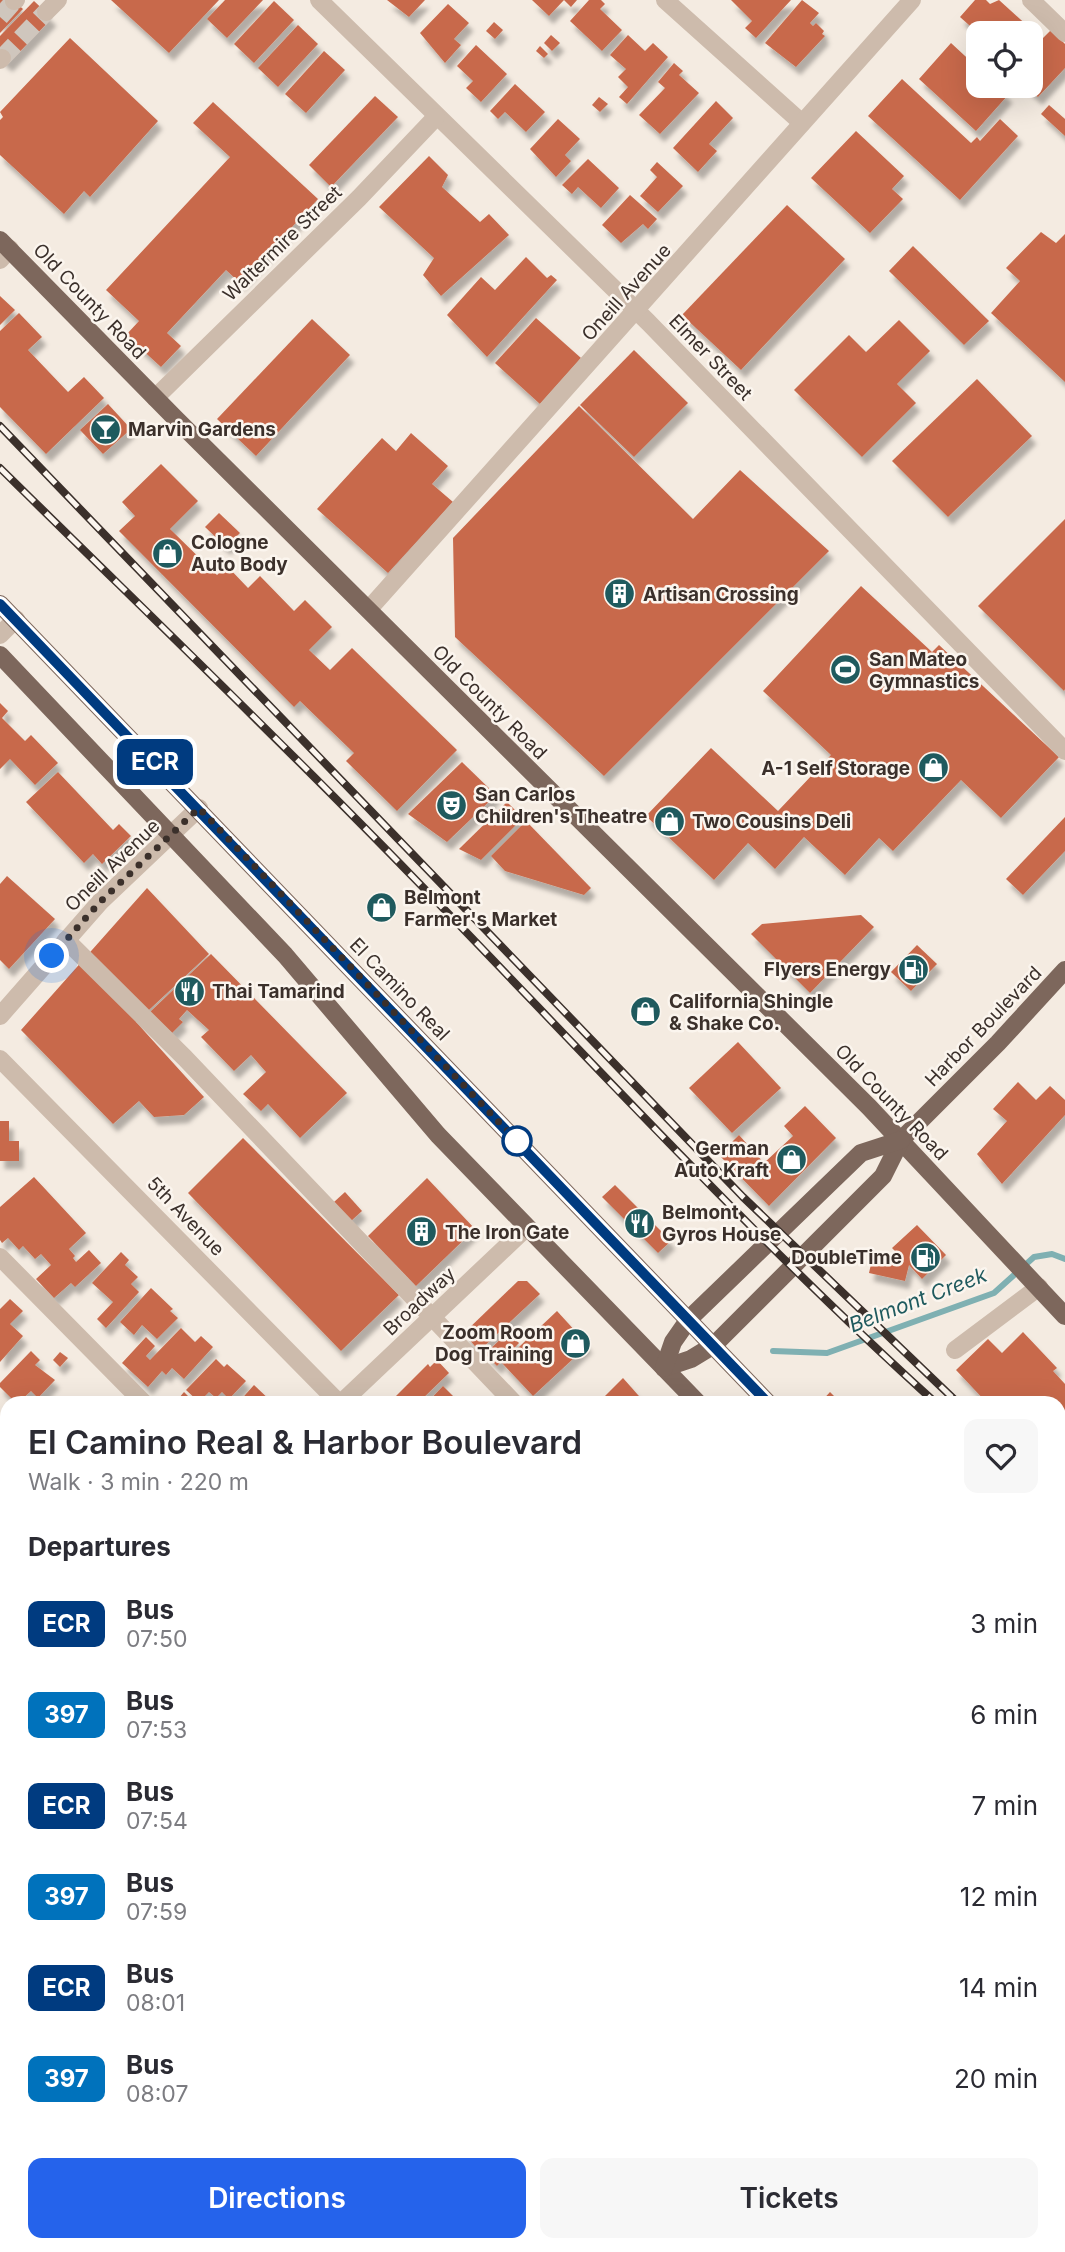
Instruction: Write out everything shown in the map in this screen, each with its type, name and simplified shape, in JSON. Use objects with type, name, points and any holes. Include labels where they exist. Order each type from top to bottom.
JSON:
[{"type":"main road","name":"Old County Road","points":[[3,250],[369,609],[901,1140],[1065,1316]]},
{"type":"main road","name":"El Camino Real","points":[[0,604],[762,1396]]},
{"type":"main road","points":[[0,655],[294,964],[420,1115],[526,1228],[691,1396]]},
{"type":"main road","name":"Harbor Boulevard","points":[[664,1368],[691,1359],[714,1345],[883,1176],[901,1140],[998,1043],[1065,970]]},
{"type":"main road","name":"Harbor Boulevard","points":[[664,1368],[673,1342],[689,1319],[861,1153],[901,1140]]},
{"type":"street","name":"Elmer Street","points":[[319,0],[637,311],[1065,751]]},
{"type":"street","points":[[665,0],[803,123]]},
{"type":"street","name":"Oneill Avenue","points":[[369,609],[912,0]]},
{"type":"street","points":[[1031,0],[1065,33]]},
{"type":"street","name":"Waltermire Street","points":[[155,398],[359,198],[436,117]]},
{"type":"street","points":[[0,635],[16,619]]},
{"type":"street","name":"Oneill Avenue","points":[[3,1006],[100,902],[199,808]]},
{"type":"street","points":[[66,940],[186,1058],[507,1396]]},
{"type":"street","name":"5th Avenue","points":[[0,1059],[333,1396]]},
{"type":"street","name":"Broadway","points":[[348,1396],[526,1228]]},
{"type":"street","points":[[0,1257],[137,1396]]},
{"type":"street","points":[[955,1350],[1026,1274]]},
{"type":"building","points":[[0,0],[13,0],[23,9],[0,33]]},
{"type":"building","points":[[111,0],[219,0],[169,53]]},
{"type":"building","points":[[225,0],[263,0],[227,38],[207,19]]},
{"type":"building","points":[[387,0],[425,0],[409,17]]},
{"type":"building","points":[[532,0],[564,0],[549,16]]},
{"type":"building","points":[[564,0],[577,0],[571,7]]},
{"type":"building","points":[[589,0],[601,0],[605,4],[600,9],[622,30],[602,51],[570,21]]},
{"type":"building","points":[[731,0],[791,0],[756,38],[745,28],[752,21]]},
{"type":"building","points":[[802,0],[819,13],[810,23],[813,26],[816,23],[825,36],[796,67],[765,43]]},
{"type":"building","points":[[975,0],[986,0],[990,4],[999,0],[1022,21],[966,22],[960,17]]},
{"type":"building","points":[[34,1],[52,18],[8,64],[0,57],[0,36]]},
{"type":"building","points":[[274,1],[294,20],[254,63],[234,44]]},
{"type":"building","points":[[448,4],[469,23],[454,39],[461,45],[445,63],[420,33]]},
{"type":"building","points":[[494,22],[503,30],[495,39],[486,31]]},
{"type":"building","points":[[298,25],[318,44],[278,87],[258,68]]},
{"type":"building","points":[[1051,30],[1065,44],[1065,68],[1043,92],[1043,38]]},
{"type":"building","points":[[551,35],[560,43],[552,51],[544,43]]},
{"type":"building","points":[[628,35],[645,51],[653,43],[668,57],[627,104],[619,97],[628,87],[618,77],[626,69],[610,55]]},
{"type":"building","points":[[70,38],[158,121],[90,197],[84,191],[64,214],[0,155],[0,120],[3,117],[0,112]]},
{"type":"building","points":[[951,43],[966,57],[966,98],[1005,98],[976,131],[919,79]]},
{"type":"building","points":[[476,45],[507,74],[481,102],[466,88],[473,81],[457,66]]},
{"type":"building","points":[[540,46],[548,54],[544,58],[536,51]]},
{"type":"building","points":[[324,51],[345,70],[306,113],[285,94]]},
{"type":"building","points":[[674,63],[683,71],[679,75],[699,93],[660,134],[639,115],[665,88],[658,82]]},
{"type":"building","points":[[902,79],[971,143],[977,137],[980,141],[1000,119],[1018,136],[960,200],[868,116]]},
{"type":"building","points":[[515,84],[545,112],[526,132],[505,112],[498,119],[490,111]]},
{"type":"building","points":[[375,96],[398,117],[331,187],[309,165]]},
{"type":"building","points":[[599,97],[608,104],[600,112],[592,105]]},
{"type":"building","points":[[716,101],[733,118],[709,144],[717,151],[698,172],[673,148]]},
{"type":"building","points":[[213,102],[318,199],[240,283],[226,270],[167,333],[181,346],[161,367],[126,335],[139,321],[106,290],[230,157],[193,123]]},
{"type":"building","points":[[1049,105],[1065,119],[1065,136],[1041,114]]},
{"type":"building","points":[[558,119],[580,139],[565,155],[571,161],[556,177],[530,149]]},
{"type":"building","points":[[856,131],[904,176],[892,189],[903,199],[870,233],[811,178]]},
{"type":"building","points":[[429,156],[448,175],[442,187],[480,222],[489,214],[509,235],[441,296],[423,275],[434,258],[379,207]]},
{"type":"building","points":[[588,159],[619,188],[601,208],[578,187],[572,194],[562,185]]},
{"type":"building","points":[[657,162],[683,186],[658,212],[640,196],[657,177],[650,170]]},
{"type":"building","points":[[630,195],[657,219],[648,229],[643,224],[621,243],[602,225]]},
{"type":"building","points":[[787,205],[845,259],[741,370],[682,315]]},
{"type":"building","points":[[1041,232],[1056,243],[1065,234],[1065,382],[991,313],[1020,281],[1006,268]]},
{"type":"building","points":[[913,246],[989,321],[964,345],[889,271]]},
{"type":"building","points":[[526,257],[547,278],[551,275],[557,280],[487,357],[447,315],[481,277],[495,290]]},
{"type":"building","points":[[0,296],[15,310],[0,325]]},
{"type":"building","points":[[19,313],[42,337],[28,350],[68,392],[84,377],[104,398],[46,454],[0,407],[0,331]]},
{"type":"building","points":[[536,318],[581,358],[540,404],[495,363]]},
{"type":"building","points":[[312,319],[350,355],[256,456],[217,419]]},
{"type":"building","points":[[899,320],[930,351],[897,384],[916,403],[862,457],[794,390],[849,335],[866,352]]},
{"type":"building","points":[[634,350],[688,403],[634,457],[580,405]]},
{"type":"building","points":[[977,379],[1032,436],[948,517],[892,461]]},
{"type":"building","name":"Marvin Gardens","points":[[108,404],[131,429],[103,454],[80,430]]},
{"type":"building","name":"Artisan Crossing","points":[[579,406],[693,519],[740,470],[829,551],[604,776],[455,637],[453,538]]},
{"type":"building","points":[[411,433],[448,466],[432,484],[453,502],[388,573],[317,509],[382,438],[396,451]]},
{"type":"building","points":[[161,464],[198,501],[170,529],[217,575],[227,566],[248,588],[260,576],[294,611],[305,600],[332,627],[309,650],[330,670],[352,648],[457,750],[397,811],[346,761],[354,753],[300,701],[294,707],[119,531],[135,516],[122,502]]},
{"type":"building","points":[[219,513],[240,533],[226,547],[205,527]]},
{"type":"building","points":[[1065,519],[1065,689],[1064,691],[978,606]]},
{"type":"building","points":[[861,586],[932,652],[939,645],[1059,757],[1001,818],[961,780],[893,851],[879,838],[845,875],[804,837],[775,869],[748,843],[714,880],[646,816],[711,748],[778,811],[831,755],[763,691]]},
{"type":"building","points":[[0,703],[8,711],[2,718],[25,741],[31,735],[58,763],[35,785],[10,759],[0,769]]},
{"type":"building","name":"San Carlos Children's Theatre","points":[[462,762],[496,795],[447,842],[408,814]]},
{"type":"building","points":[[58,772],[113,830],[119,824],[131,836],[102,864],[93,854],[84,863],[26,802]]},
{"type":"building","points":[[507,802],[523,818],[481,860],[459,849]]},
{"type":"building","points":[[1065,817],[1065,851],[1023,895],[1006,879]]},
{"type":"building","points":[[526,821],[591,888],[584,895],[505,871],[491,856]]},
{"type":"building","points":[[7,876],[55,919],[9,969],[0,960],[0,884]]},
{"type":"building","points":[[147,888],[209,954],[136,1022],[204,1097],[184,1115],[154,1117],[139,1101],[113,1124],[21,1030]]},
{"type":"building","points":[[861,915],[874,927],[810,993],[751,934],[762,924]]},
{"type":"building","points":[[917,945],[937,964],[911,991],[891,972]]},
{"type":"building","points":[[211,954],[347,1093],[300,1138],[268,1104],[261,1111],[243,1094],[266,1072],[251,1055],[234,1071],[201,1037],[209,1030],[187,1010],[179,1019],[183,1022],[172,1033],[150,1012]]},
{"type":"building","points":[[738,1042],[781,1088],[732,1133],[689,1088]]},
{"type":"building","points":[[1018,1082],[1036,1100],[1050,1086],[1065,1100],[1065,1115],[1002,1184],[977,1154],[1007,1121],[993,1109]]},
{"type":"building","name":"German Auto Kraft","points":[[805,1106],[836,1138],[769,1206],[719,1155],[739,1135],[764,1163],[793,1136],[784,1126]]},
{"type":"building","points":[[0,1121],[9,1121],[9,1141],[19,1141],[19,1161],[0,1161]]},
{"type":"building","points":[[243,1138],[399,1295],[341,1351],[188,1193]]},
{"type":"building","points":[[34,1177],[86,1233],[69,1249],[76,1262],[89,1250],[101,1263],[75,1287],[71,1283],[54,1298],[36,1279],[51,1265],[41,1254],[35,1259],[23,1246],[19,1250],[8,1238],[2,1243],[0,1240],[0,1207]]},
{"type":"building","name":"The Iron Gate","points":[[427,1178],[475,1229],[416,1286],[368,1236]]},
{"type":"building","points":[[615,1185],[671,1241],[658,1253],[602,1197]]},
{"type":"building","points":[[345,1192],[362,1211],[351,1221],[334,1202]]},
{"type":"building","points":[[917,1225],[946,1255],[922,1279],[909,1265],[905,1281],[869,1273],[874,1251],[901,1257],[892,1248]]},
{"type":"building","points":[[121,1252],[129,1260],[125,1265],[138,1277],[131,1284],[139,1292],[106,1328],[97,1319],[113,1302],[92,1283]]},
{"type":"building","points":[[518,1281],[527,1281],[540,1294],[479,1351],[464,1333]]},
{"type":"building","points":[[151,1288],[173,1309],[170,1311],[178,1318],[157,1339],[142,1325],[134,1335],[120,1322]]},
{"type":"building","points":[[10,1299],[23,1311],[10,1324],[23,1336],[0,1362],[0,1309]]},
{"type":"building","points":[[557,1311],[588,1345],[533,1396],[502,1363]]},
{"type":"building","points":[[181,1328],[195,1342],[201,1336],[213,1347],[184,1379],[172,1368],[166,1375],[162,1371],[148,1387],[122,1363],[146,1337],[155,1346],[146,1356],[150,1360]]},
{"type":"building","points":[[508,1332],[519,1343],[497,1366],[485,1354]]},
{"type":"building","points":[[1023,1332],[1057,1368],[1053,1371],[1065,1384],[1065,1396],[980,1396],[956,1370],[988,1339],[1002,1353]]},
{"type":"building","points":[[31,1351],[40,1360],[35,1365],[55,1380],[40,1396],[31,1391],[26,1396],[9,1396],[0,1387],[0,1383]]},
{"type":"building","points":[[60,1352],[68,1358],[60,1367],[53,1360]]},
{"type":"building","points":[[216,1359],[224,1367],[227,1364],[246,1381],[232,1396],[226,1396],[222,1392],[214,1396],[209,1392],[205,1396],[192,1396],[186,1390]]},
{"type":"building","points":[[437,1360],[449,1373],[425,1396],[396,1396],[428,1364],[430,1367]]},
{"type":"building","points":[[623,1378],[639,1396],[605,1396]]},
{"type":"building","points":[[254,1385],[266,1396],[244,1396]]},
{"type":"building","points":[[443,1386],[453,1396],[434,1396]]},
{"type":"waterway","name":"Belmont Creek","points":[[773,1351],[827,1353],[994,1293],[1034,1257],[1052,1254],[1065,1259]]},
{"type":"tunnel","points":[[0,17],[14,1]]},
{"type":"tunnel","points":[[2,58],[46,12]]},
{"type":"railway","points":[[0,426],[743,1197],[951,1396]]},
{"type":"railway","points":[[0,468],[361,823],[801,1276],[928,1396]]},
{"type":"bus line","name":"ECR","points":[[0,604],[182,790],[761,1396]]},
{"type":"place","name":"Marvin Gardens","points":[[105,429]]},
{"type":"place","name":"Cologne Auto Body","points":[[168,553]]},
{"type":"place","name":"Artisan Crossing","points":[[620,594]]},
{"type":"place","name":"San Mateo Gymnastics","points":[[846,670]]},
{"type":"place","name":"A-1 Self Storage","points":[[933,768]]},
{"type":"place","name":"San Carlos Children's Theatre","points":[[452,805]]},
{"type":"place","name":"Two Cousins Deli","points":[[669,821]]},
{"type":"place","name":"Belmont Farmer's Market","points":[[381,908]]},
{"type":"place","name":"Flyers Energy","points":[[914,969]]},
{"type":"place","name":"Thai Tamarind","points":[[189,991]]},
{"type":"place","name":"California Shingle & Shake Co.","points":[[646,1012]]},
{"type":"place","name":"German Auto Kraft","points":[[792,1159]]},
{"type":"place","name":"Belmont Gyros House","points":[[639,1223]]},
{"type":"place","name":"The Iron Gate","points":[[422,1232]]},
{"type":"place","name":"DoubleTime","points":[[925,1257]]},
{"type":"place","name":"Zoom Room Dog Training","points":[[576,1343]]},
{"type":"route","points":[[52,956],[100,902],[199,808],[517,1141]]}]
